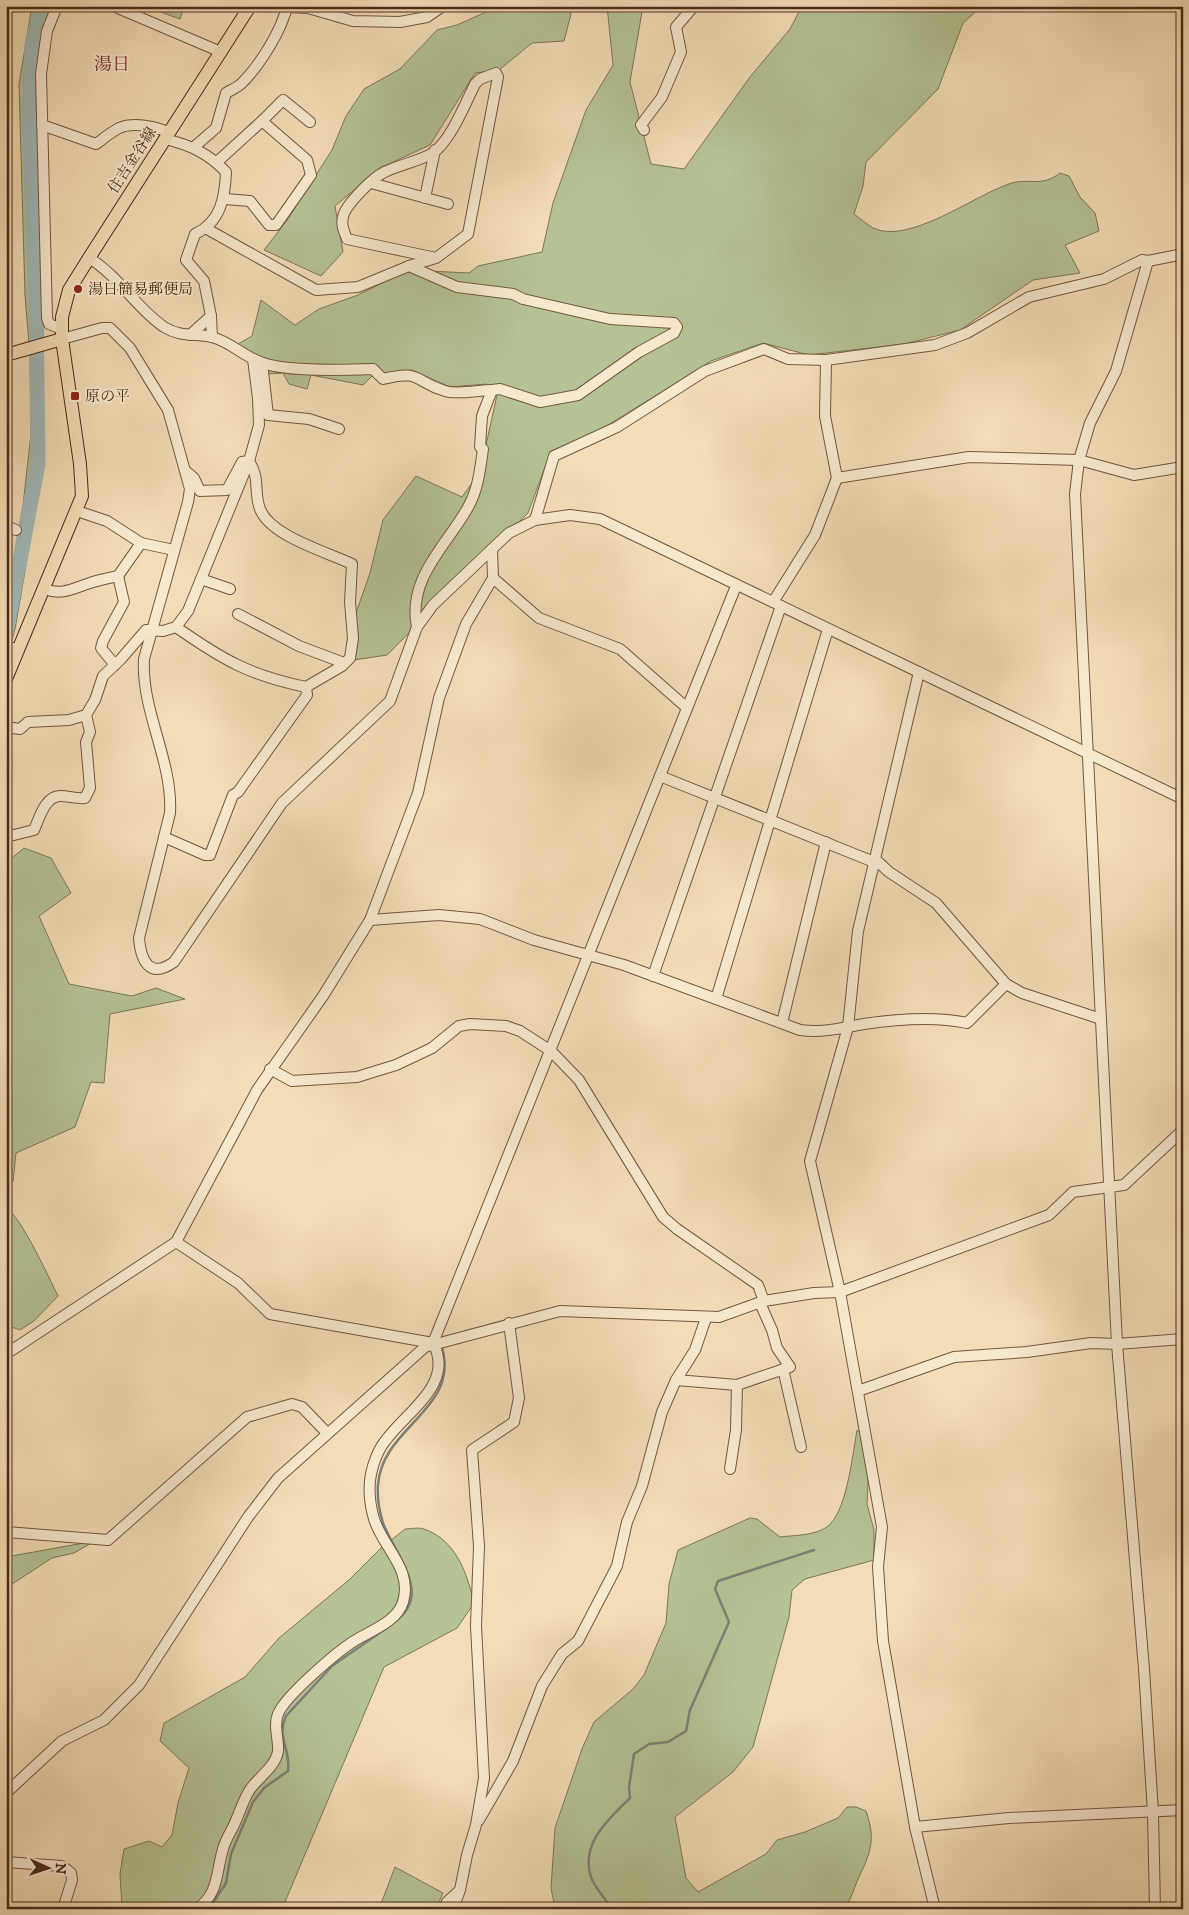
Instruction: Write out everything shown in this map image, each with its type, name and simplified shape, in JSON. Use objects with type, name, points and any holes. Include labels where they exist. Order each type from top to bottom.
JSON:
[{"type":"main road","name":"住吉金谷線","points":[[6,679],[12,648],[44,589],[82,496],[62,334],[65,300],[89,258],[250,6]]},
{"type":"main road","points":[[6,355],[44,344],[62,334]]},
{"type":"street","points":[[6,11],[10,6]]},
{"type":"street","points":[[57,6],[46,31],[41,74],[47,318],[49,324],[62,334],[102,328],[116,332],[130,348],[165,403],[190,489],[152,629],[143,673],[171,794],[170,813],[139,938],[140,954],[148,966],[164,969],[174,962],[282,803],[390,701],[417,627],[433,605],[509,532],[535,520],[570,515],[600,520],[1183,799]]},
{"type":"street","points":[[113,6],[221,52]]},
{"type":"street","points":[[194,147],[216,128],[226,93],[241,84],[260,61],[284,20],[287,6],[308,8],[326,15],[353,21],[400,22],[428,17],[443,6]]},
{"type":"street","points":[[644,130],[641,125],[662,97],[681,52],[676,27],[694,6]]},
{"type":"street","points":[[207,229],[316,290],[358,287],[409,266],[436,258],[468,234],[498,77],[496,73],[480,79],[475,84],[450,132],[432,153],[384,171],[346,209],[342,227],[347,239],[436,258]]},
{"type":"street","points":[[217,162],[282,100],[310,122]]},
{"type":"street","points":[[224,199],[250,201],[269,225],[276,224],[311,175],[307,160],[262,120]]},
{"type":"street","points":[[42,125],[96,144],[119,128],[159,127],[167,136],[194,147],[217,162],[226,172],[224,199],[207,229],[195,234],[186,260],[204,281],[211,316],[212,337]]},
{"type":"street","points":[[425,198],[435,150]]},
{"type":"street","points":[[371,183],[448,204]]},
{"type":"street","points":[[535,520],[554,456],[617,427],[705,371],[764,350],[788,359],[826,360],[934,345],[966,333],[1029,296],[1104,279],[1142,260],[1148,261],[1183,254]]},
{"type":"street","points":[[89,258],[109,271],[144,311],[178,334],[212,337],[235,346],[258,361],[336,371],[373,369],[383,379],[404,374],[413,376],[446,392],[500,389],[540,402],[578,395],[639,352],[674,333],[677,327],[674,323],[610,319],[523,299],[513,294],[469,290],[409,266]]},
{"type":"street","points":[[1148,261],[1116,371],[1090,423],[1079,460],[1075,494],[1117,1344],[1144,1669],[1153,1813],[1155,1909]]},
{"type":"street","points":[[190,335],[211,316]]},
{"type":"street","points":[[653,976],[714,798],[777,604],[815,534],[837,478],[825,416],[826,360]]},
{"type":"street","points":[[258,361],[268,415],[309,418],[339,429]]},
{"type":"street","points":[[6,727],[20,729],[28,722],[69,720],[86,715],[95,700],[103,676],[146,630],[163,631],[176,628],[188,611],[248,462],[259,425],[258,361]]},
{"type":"street","points":[[417,627],[415,614],[426,569],[468,509],[478,483],[483,449],[480,447],[482,416],[492,390]]},
{"type":"street","points":[[837,478],[969,457],[1079,460],[1134,475],[1183,467]]},
{"type":"street","points":[[186,472],[194,478],[200,490],[227,490],[242,462],[248,462]]},
{"type":"street","points":[[176,628],[218,657],[249,672],[306,687],[350,658],[353,638],[350,602],[352,564],[282,533],[267,519],[258,506],[256,472],[248,462]]},
{"type":"street","points":[[77,511],[107,521],[141,544],[174,550]]},
{"type":"street","points":[[6,526],[16,530]]},
{"type":"street","points":[[44,589],[54,592],[67,592],[92,582],[118,576],[141,544]]},
{"type":"street","points":[[6,1354],[176,1242],[257,1090],[323,996],[370,920],[418,793],[439,698],[466,624],[493,578],[492,548]]},
{"type":"street","points":[[115,665],[101,648],[124,602],[118,576]]},
{"type":"street","points":[[493,578],[539,618],[620,649],[687,708]]},
{"type":"street","points":[[201,579],[230,589]]},
{"type":"street","points":[[433,1343],[736,586]]},
{"type":"street","points":[[238,614],[298,646],[344,663]]},
{"type":"street","points":[[716,999],[828,629]]},
{"type":"street","points":[[919,672],[858,932],[848,1027],[810,1161],[840,1292],[882,1527],[878,1567],[883,1641],[915,1827],[935,1909]]},
{"type":"street","points":[[164,837],[210,855],[233,795],[238,792],[307,695],[306,687]]},
{"type":"street","points":[[6,837],[34,830],[45,807],[58,795],[85,798],[90,788],[86,742],[90,732],[86,715]]},
{"type":"street","points":[[660,776],[874,860],[936,903],[1006,984],[1022,993],[1101,1019]]},
{"type":"street","points":[[782,1023],[826,842]]},
{"type":"street","points":[[370,920],[439,915],[480,919],[534,940],[653,976],[800,1030],[819,1033],[848,1027],[946,1018],[967,1023],[1006,984]]},
{"type":"street","points":[[270,1069],[292,1081],[357,1077],[396,1065],[432,1048],[458,1026],[470,1024],[506,1026],[520,1031],[551,1052],[579,1080],[663,1217],[676,1229],[758,1285],[777,1348],[790,1367],[737,1385],[676,1380]]},
{"type":"street","points":[[6,1793],[62,1741],[104,1720],[138,1685],[248,1517],[278,1478],[425,1347],[433,1343],[560,1311],[719,1318],[762,1302],[814,1293],[840,1292],[1050,1215],[1073,1192],[1109,1185],[1124,1185],[1183,1130]]},
{"type":"street","points":[[176,1242],[238,1284],[270,1314],[433,1343]]},
{"type":"street","points":[[476,1825],[513,1761],[542,1686],[562,1654],[578,1641],[617,1566],[627,1522],[642,1486],[662,1412],[676,1380],[695,1350],[706,1318]]},
{"type":"street","points":[[453,1909],[460,1890],[467,1855],[476,1825],[484,1778],[476,1626],[479,1546],[472,1450],[514,1422],[519,1398],[509,1324]]},
{"type":"street","points":[[858,1391],[954,1357],[1027,1352],[1092,1343],[1117,1344],[1183,1339]]},
{"type":"street","points":[[196,1909],[204,1904],[215,1890],[223,1849],[250,1790],[273,1763],[278,1752],[276,1733],[278,1714],[285,1704],[327,1660],[394,1616],[403,1603],[406,1582],[401,1567],[374,1520],[369,1495],[371,1474],[385,1440],[418,1407],[429,1392],[439,1368],[438,1352],[433,1343]]},
{"type":"street","points":[[783,1369],[801,1447]]},
{"type":"street","points":[[730,1468],[736,1430],[737,1385]]},
{"type":"street","points":[[6,1532],[108,1540],[247,1417],[292,1404],[302,1406],[327,1433]]},
{"type":"street","points":[[915,1827],[1037,1816],[1153,1813],[1183,1810]]},
{"type":"street","points":[[6,1862],[62,1866],[71,1873],[72,1880],[63,1909]]},
{"type":"street","points":[[445,1909],[447,1902],[460,1890]]},
{"type":"green space","points":[[32,6],[49,6],[37,55],[42,175],[44,461],[15,629],[6,662],[6,605],[23,505],[31,434],[30,355],[25,295],[19,84]]},
{"type":"green space","points":[[144,6],[184,6],[180,19]]},
{"type":"green space","points":[[499,6],[573,6],[564,41],[532,43],[499,70],[475,73],[430,145],[380,168],[335,206],[343,252],[321,276],[264,250],[288,219],[332,150],[346,116],[364,89],[400,69],[437,30],[457,25]]},
{"type":"green space","points":[[607,6],[643,6],[630,82],[651,164],[684,169],[750,77],[790,29],[802,6],[982,6],[963,23],[938,89],[866,162],[863,186],[854,214],[873,228],[888,231],[904,230],[941,217],[1009,184],[1022,181],[1047,180],[1060,173],[1069,176],[1080,197],[1095,213],[1099,231],[1065,245],[1080,273],[1033,280],[960,330],[904,344],[809,355],[763,343],[711,361],[597,432],[551,451],[528,513],[387,655],[354,660],[356,613],[370,573],[383,520],[416,476],[462,497],[480,472],[497,395],[487,384],[450,387],[412,370],[373,375],[363,385],[311,375],[307,389],[289,384],[283,373],[268,374],[238,344],[252,336],[261,300],[295,325],[319,309],[358,295],[408,270],[469,273],[478,266],[542,252],[553,203],[586,110],[613,65]]},
{"type":"green space","points":[[24,848],[51,858],[71,893],[39,916],[69,984],[132,996],[156,988],[185,999],[110,1014],[104,1083],[91,1082],[75,1127],[16,1153],[13,1182],[6,1184],[6,863]]},
{"type":"green space","points":[[6,1208],[12,1213],[27,1235],[58,1296],[34,1321],[20,1330],[6,1325]]},
{"type":"green space","points":[[857,1430],[870,1442],[867,1504],[874,1530],[874,1560],[805,1579],[792,1590],[789,1617],[753,1747],[733,1772],[675,1817],[686,1878],[698,1892],[766,1854],[777,1840],[805,1832],[838,1818],[847,1807],[856,1807],[866,1811],[871,1830],[871,1846],[846,1907],[555,1909],[551,1888],[555,1828],[582,1749],[594,1722],[633,1689],[644,1675],[666,1623],[669,1584],[678,1550],[750,1518],[757,1519],[780,1537],[814,1533],[826,1527],[837,1515],[841,1505]]},
{"type":"green space","points":[[405,1529],[424,1529],[435,1534],[452,1549],[464,1569],[474,1603],[457,1628],[384,1667],[282,1909],[122,1909],[120,1874],[124,1849],[149,1841],[162,1847],[172,1835],[178,1803],[189,1768],[160,1741],[164,1723],[245,1677],[279,1638],[350,1579],[380,1549]]},
{"type":"green space","points":[[95,1541],[74,1553],[52,1558],[6,1588],[6,1557]]},
{"type":"green space","points":[[395,1867],[443,1893],[436,1909],[379,1909]]},
{"type":"waterway","points":[[6,633],[38,464],[36,301],[29,112],[32,44],[42,6]]},
{"type":"waterway","points":[[398,1619],[408,1608],[411,1597],[411,1584],[407,1571],[383,1523],[380,1513],[378,1485],[383,1465],[392,1447],[431,1403],[440,1387],[445,1369],[442,1347]]},
{"type":"waterway","points":[[612,1909],[597,1889],[591,1877],[589,1865],[593,1843],[606,1823],[630,1798],[629,1787],[634,1754],[649,1744],[668,1742],[686,1731],[690,1710],[729,1622],[715,1589],[718,1581],[814,1550]]},
{"type":"waterway","points":[[209,1909],[226,1883],[231,1854],[253,1802],[264,1788],[288,1771],[288,1756],[283,1737],[283,1723],[286,1716],[332,1666],[388,1627]]},
{"type":"place","name":"湯日簡易郵便局","points":[[78,289]]},
{"type":"place","name":"原の平","points":[[75,396]]},
{"type":"district","name":"湯日","points":[[112,64]]}]
